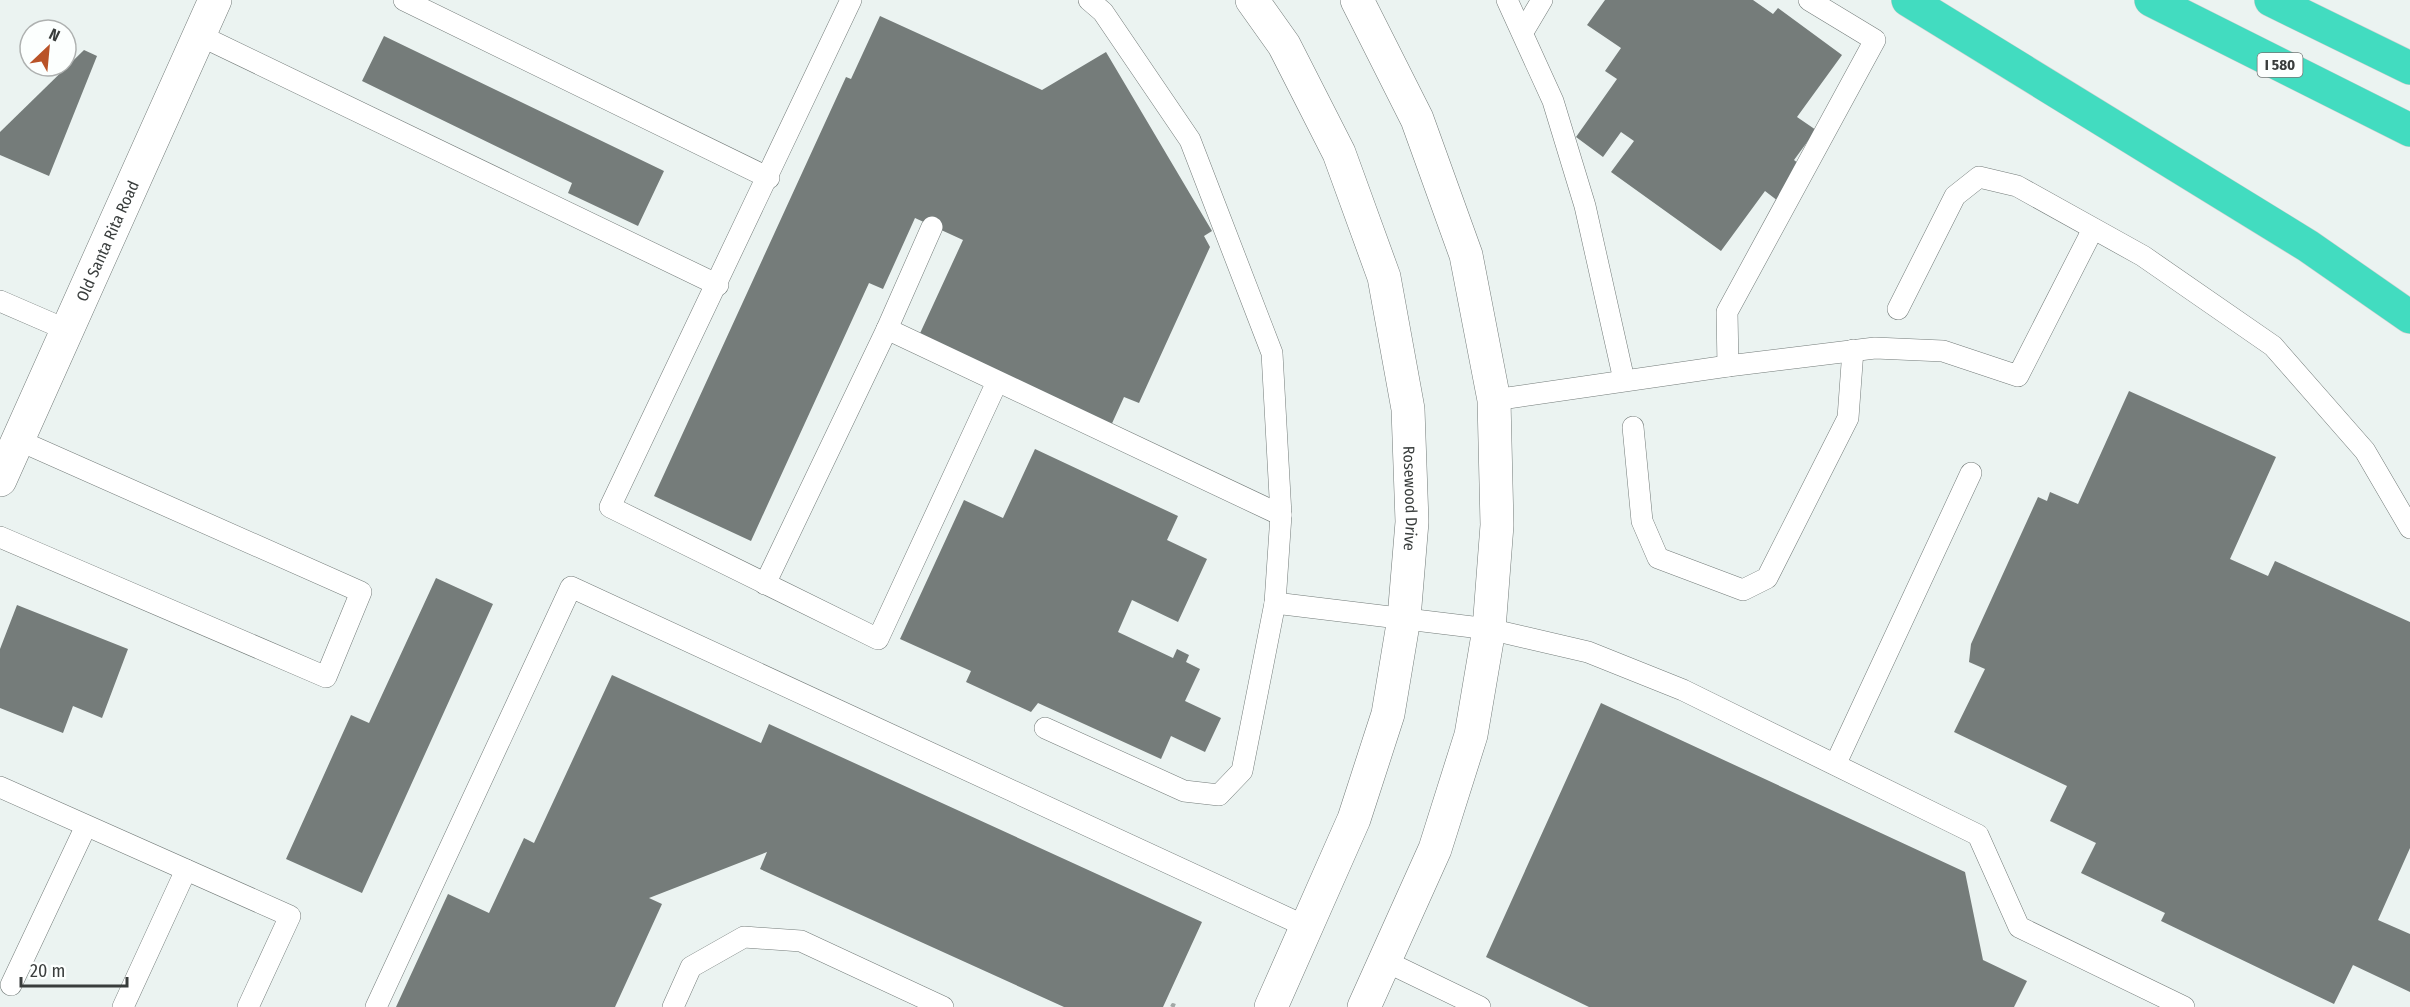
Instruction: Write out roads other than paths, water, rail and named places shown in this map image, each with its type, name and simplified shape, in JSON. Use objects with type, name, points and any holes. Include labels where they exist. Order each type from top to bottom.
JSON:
[{"type":"highway","points":[[1908,0],[2308,246],[2410,317]]},
{"type":"highway","name":"I 580","points":[[2151,0],[2410,130]]},
{"type":"highway","points":[[2271,0],[2410,68]]},
{"type":"street","name":"Old Santa Rita Road","points":[[0,480],[215,0]]},
{"type":"street","name":"Rosewood Drive","points":[[1252,0],[1284,45],[1339,153],[1384,278],[1408,409],[1412,522],[1404,618],[1388,714],[1354,819],[1270,1007]]},
{"type":"street","points":[[1357,0],[1417,119],[1466,255],[1494,400],[1497,525],[1489,629],[1467,746],[1435,849],[1364,1007]]},
{"type":"lane","points":[[404,0],[769,178]]},
{"type":"lane","points":[[851,0],[769,178],[610,507],[878,639],[997,382]]},
{"type":"lane","points":[[1044,728],[1184,791],[1219,795],[1242,771],[1275,603],[1281,515],[1272,353],[1190,140],[1103,12],[1089,0]]},
{"type":"lane","points":[[1508,0],[1553,101],[1585,206],[1624,380]]},
{"type":"lane","points":[[1523,32],[1542,0]]},
{"type":"lane","points":[[1728,366],[1727,312],[1875,40],[1809,0]]},
{"type":"lane","points":[[199,35],[718,285]]},
{"type":"lane","points":[[1898,309],[1955,196],[1979,177],[2017,186],[2143,256],[2273,346],[2366,451],[2410,528]]},
{"type":"lane","points":[[765,584],[887,329],[932,227]]},
{"type":"lane","points":[[1494,400],[1624,380],[1853,351],[1943,351],[2018,376],[2093,229]]},
{"type":"lane","points":[[0,301],[67,330]]},
{"type":"lane","points":[[887,329],[1281,515]]},
{"type":"lane","points":[[1633,427],[1642,521],[1658,558],[1743,590],[1767,578],[1848,418],[1853,351]]},
{"type":"lane","points":[[0,537],[326,677],[361,592],[18,440]]},
{"type":"lane","points":[[1836,763],[1971,473]]},
{"type":"lane","points":[[376,1007],[571,587],[1307,927]]},
{"type":"lane","points":[[1275,603],[1489,629],[1588,652],[1683,690],[1836,763],[1978,835],[2019,927],[2184,1007]]},
{"type":"lane","points":[[0,787],[290,916],[248,1007]]},
{"type":"lane","points":[[10,986],[86,826]]},
{"type":"lane","points":[[123,1007],[186,870]]},
{"type":"lane","points":[[673,1007],[692,967],[744,937],[801,941],[943,1007]]},
{"type":"lane","points":[[1385,962],[1480,1007]]}]
